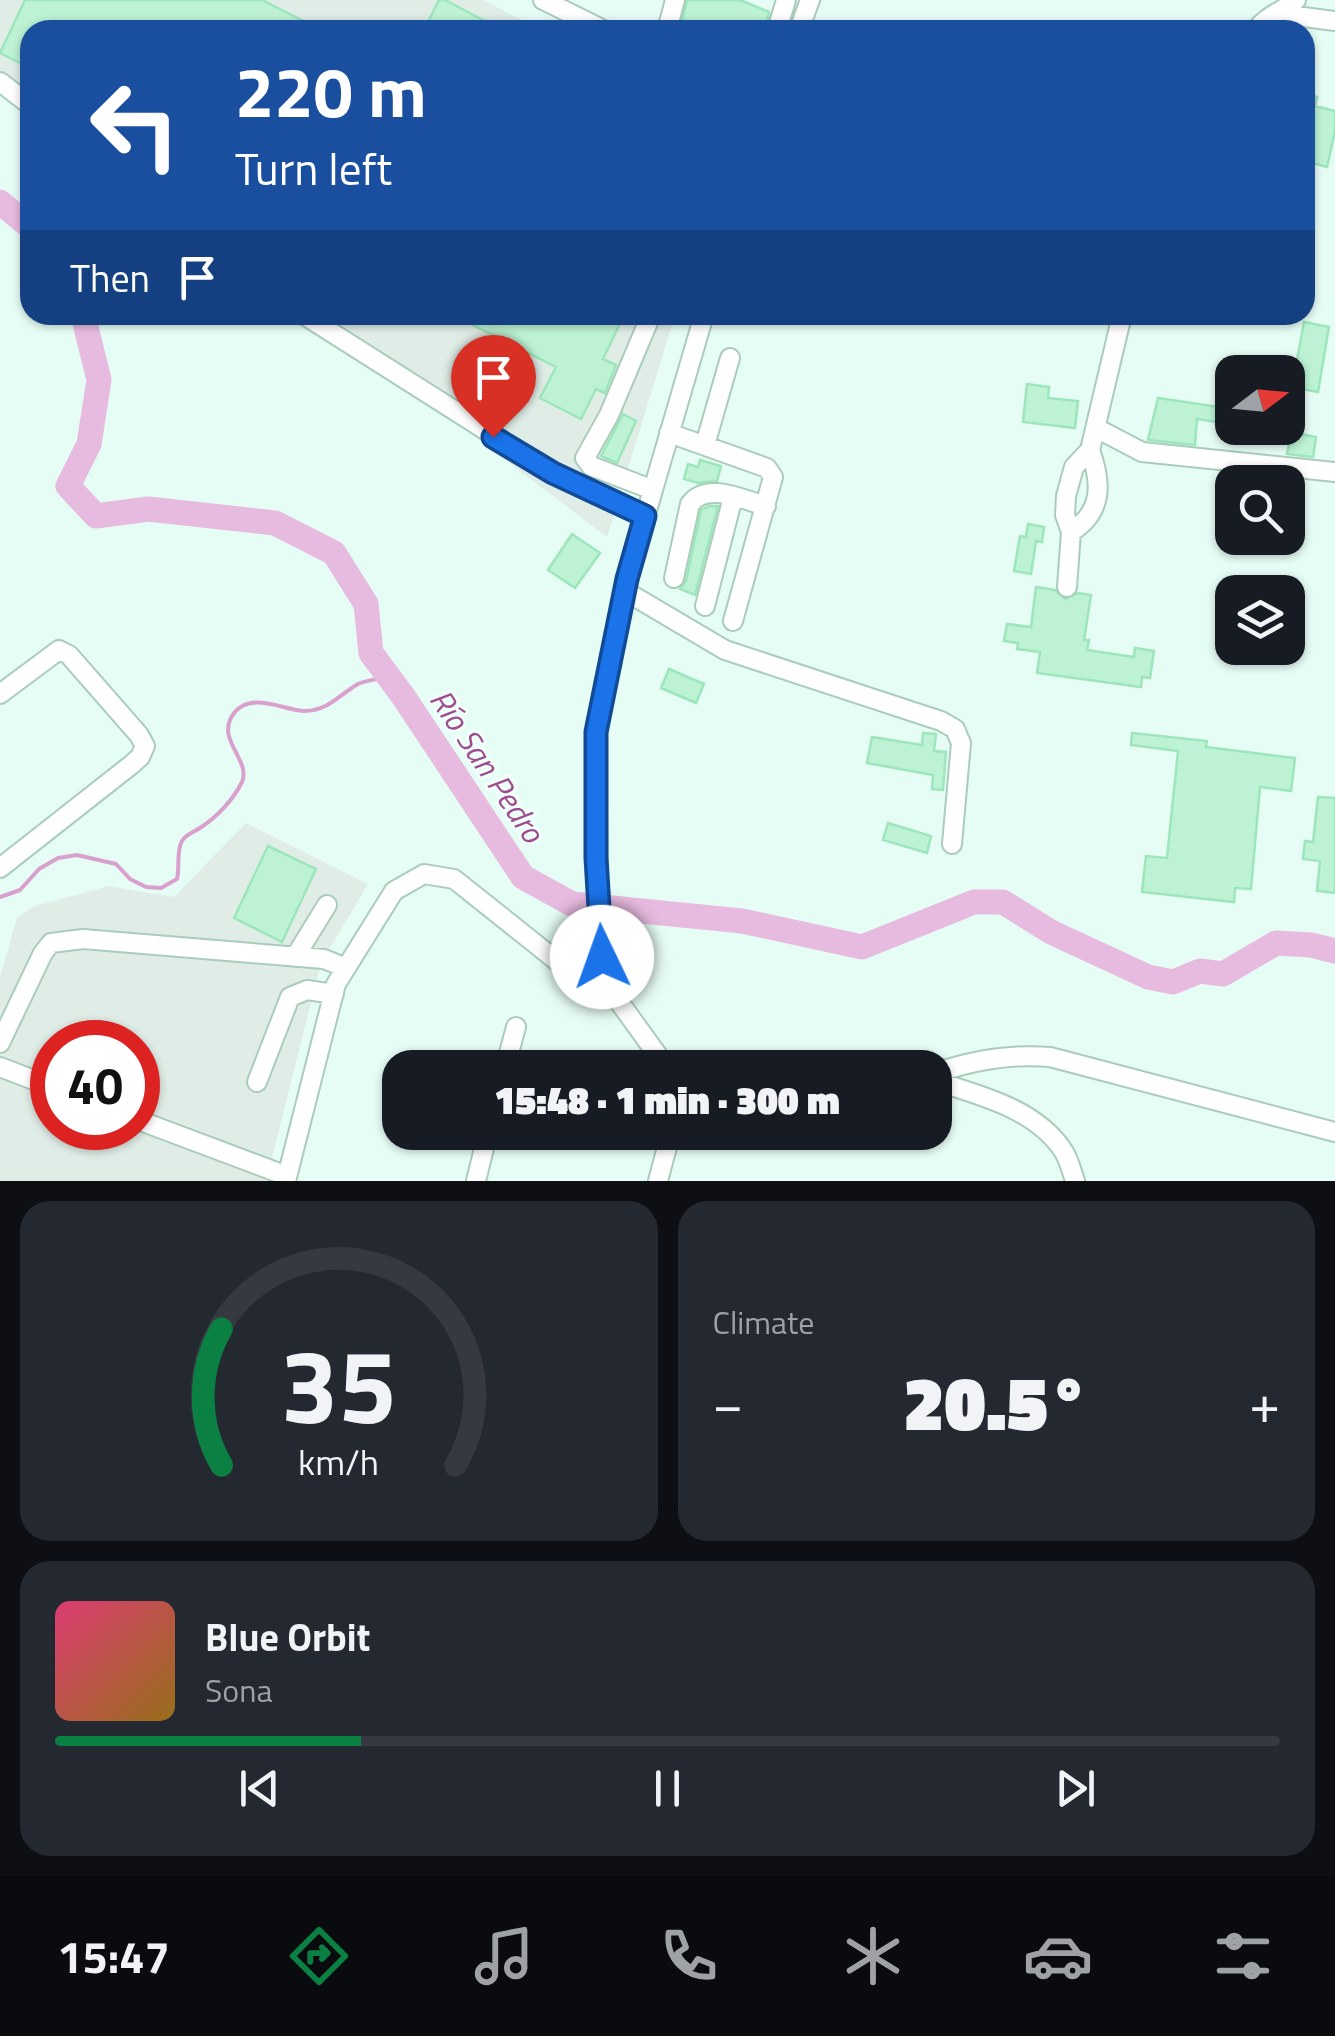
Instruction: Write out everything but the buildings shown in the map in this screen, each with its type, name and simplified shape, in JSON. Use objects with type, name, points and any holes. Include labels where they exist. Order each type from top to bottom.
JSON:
[{"type":"street","points":[[543,0],[584,20]]},
{"type":"street","points":[[1281,7],[1296,0]]},
{"type":"street","points":[[1281,7],[1335,22]]},
{"type":"street","points":[[0,82],[20,97]]},
{"type":"street","points":[[320,325],[553,473],[645,516]]},
{"type":"street","points":[[647,325],[609,416],[585,458],[591,466],[652,490]]},
{"type":"street","points":[[655,1050],[600,965],[596,732],[624,591],[701,325]]},
{"type":"street","points":[[1067,587],[1071,532],[1064,514],[1070,476],[1090,450],[1120,325]]},
{"type":"street","points":[[705,445],[730,358]]},
{"type":"street","points":[[1096,428],[1142,452],[1335,472]]},
{"type":"street","points":[[669,433],[767,468],[773,477],[733,621]]},
{"type":"street","points":[[1071,532],[1087,522],[1095,506],[1098,488],[1090,450]]},
{"type":"street","points":[[674,578],[690,504],[697,495],[707,491],[766,506]]},
{"type":"street","points":[[705,606],[733,497]]},
{"type":"street","points":[[624,591],[725,650],[941,720],[955,730],[961,743],[952,844]]},
{"type":"street","points":[[0,694],[59,650],[69,656],[145,746],[131,766],[0,868]]},
{"type":"street","points":[[160,1129],[287,1179],[334,994],[394,892],[424,874],[454,879],[572,973],[584,978],[600,965]]},
{"type":"street","points":[[295,957],[327,905]]},
{"type":"street","points":[[0,1043],[51,943],[83,938],[324,959],[346,968]]},
{"type":"street","points":[[258,1082],[290,997],[308,990],[334,994]]},
{"type":"street","points":[[510,1050],[516,1027]]},
{"type":"street","points":[[952,1067],[1015,1054],[1050,1057],[1335,1132]]},
{"type":"street","points":[[0,1066],[30,1078]]},
{"type":"street","points":[[952,1087],[990,1098],[1041,1128],[1064,1152],[1076,1181]]},
{"type":"street","points":[[476,1181],[484,1150]]},
{"type":"street","points":[[658,1181],[666,1150]]},
{"type":"shaded area","points":[[0,0],[483,0],[522,20],[20,20],[20,91],[0,76]]},
{"type":"shaded area","points":[[327,325],[672,325],[607,537]]},
{"type":"shaded area","points":[[246,823],[368,884],[321,963],[270,1166],[160,1122],[160,1020],[30,1020],[30,1071],[0,1059],[0,978],[17,917],[35,906],[109,886],[174,897]]},
{"type":"shaded area","points":[[0,1069],[30,1081],[30,1150],[160,1150],[160,1136],[267,1176],[266,1181],[0,1181]]},
{"type":"waterway","name":"Río San Pedro","points":[[0,202],[20,219]]},
{"type":"waterway","name":"Río San Pedro","points":[[85,325],[99,380],[89,444],[68,486],[96,516],[148,509],[275,523],[334,553],[366,604],[371,653],[523,877],[572,904],[742,921],[862,947],[974,902],[1003,902],[1051,932],[1148,977],[1173,982],[1200,971],[1223,974],[1276,943],[1335,951]]},
{"type":"waterway","points":[[0,897],[20,890],[39,869],[58,858],[77,855],[116,864],[130,879],[146,887],[161,888],[177,879],[182,841],[218,813],[242,782],[242,766],[228,734],[228,725],[239,708],[267,703],[312,710],[327,705],[358,684],[388,677]]},
{"type":"route","points":[[493,437],[553,473],[645,516],[627,579],[596,732],[596,858],[602,957]]}]
